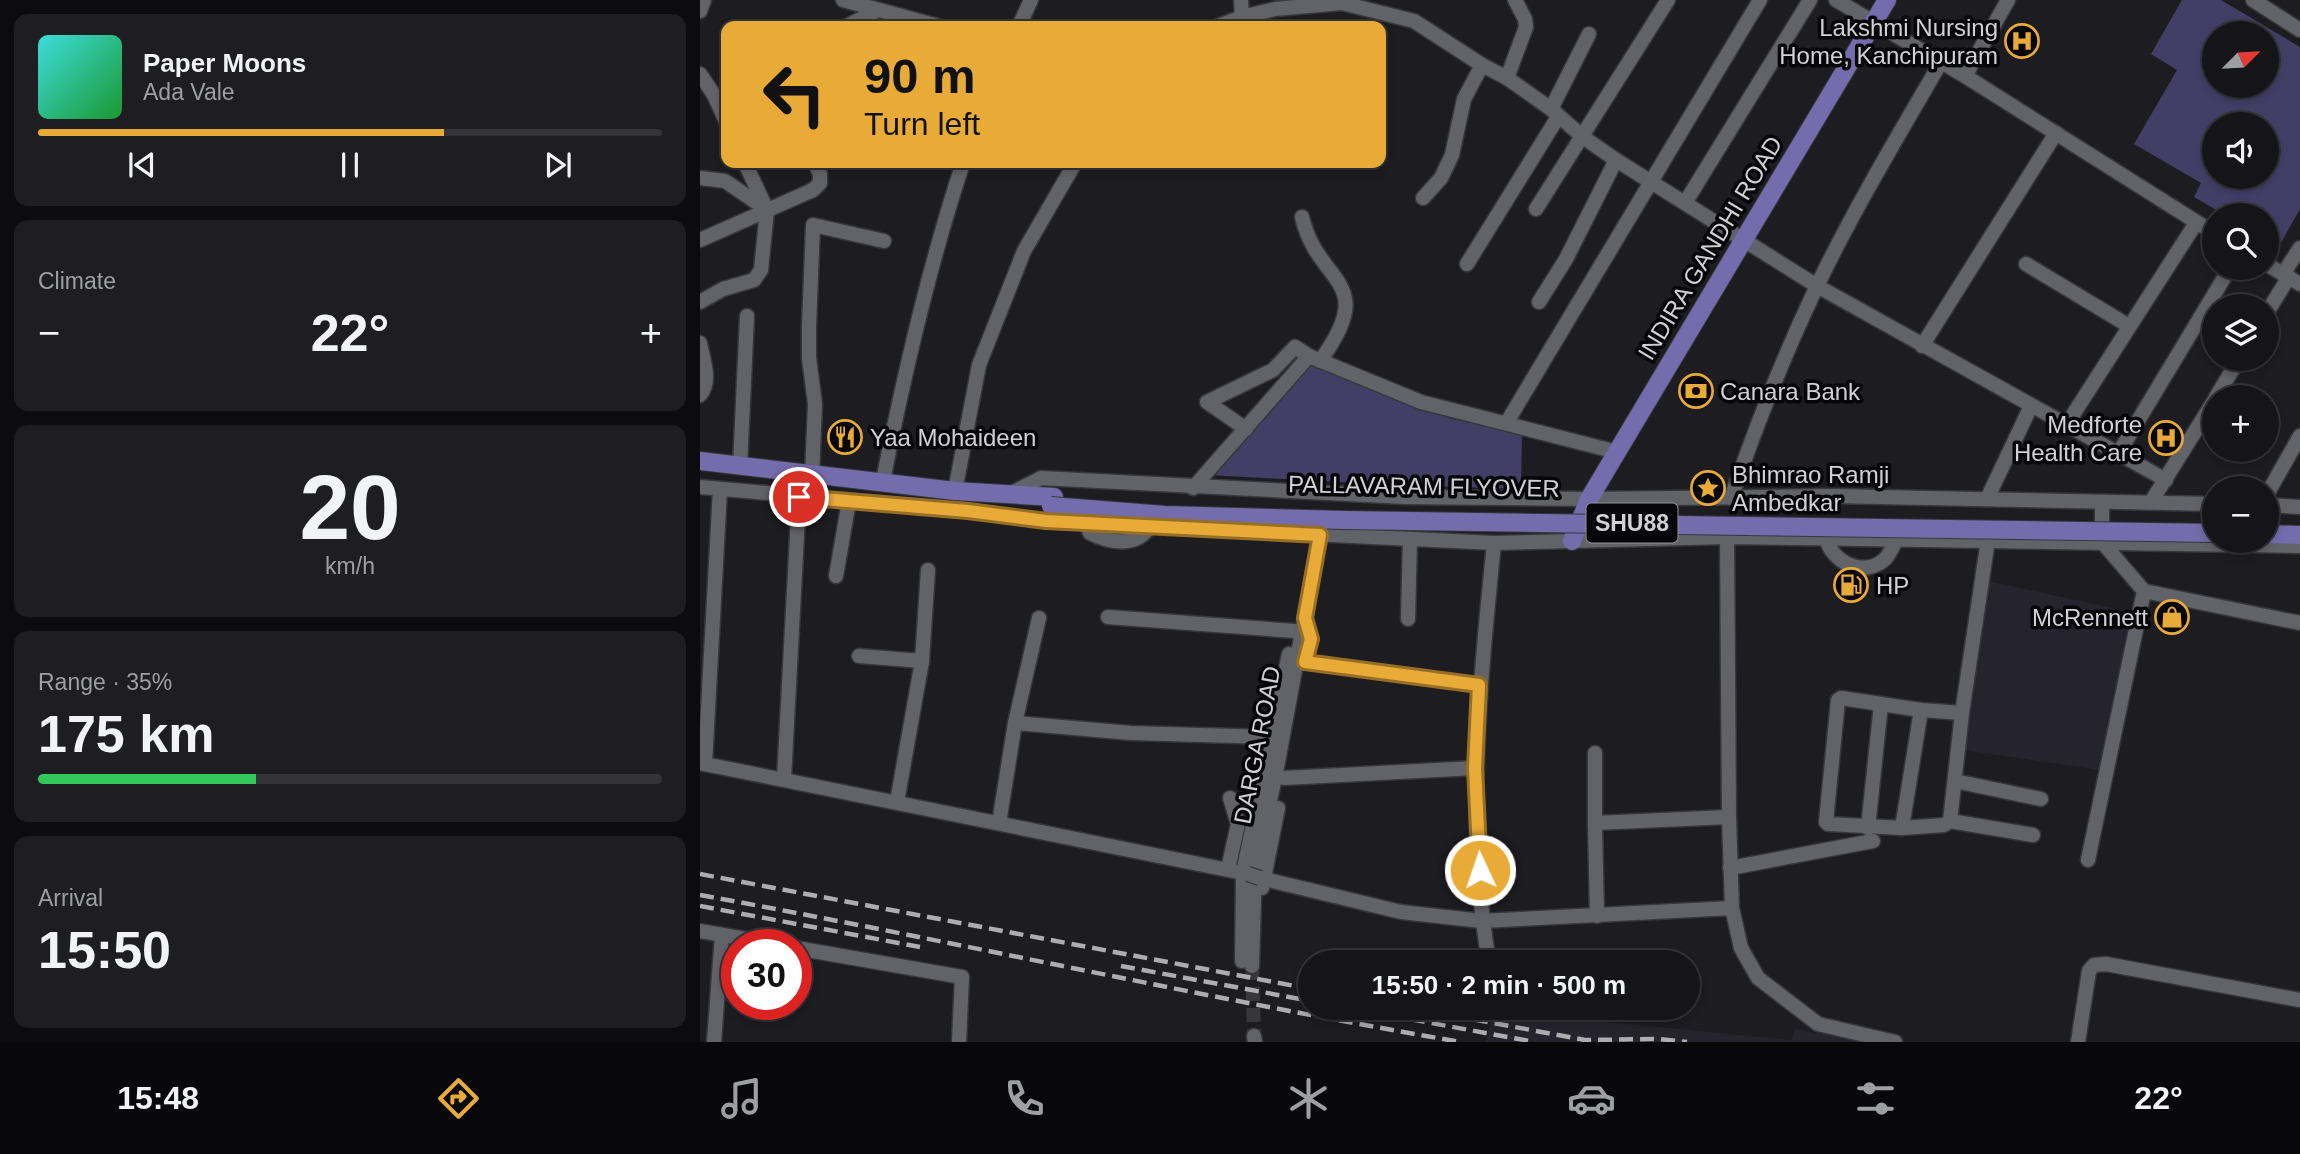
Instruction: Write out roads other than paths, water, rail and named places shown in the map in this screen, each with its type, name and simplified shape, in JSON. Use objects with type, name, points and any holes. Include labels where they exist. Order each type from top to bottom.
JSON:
[{"type":"main road","name":"INDIRA GANDHI ROAD","points":[[1572,541],[1589,499],[1886,0]]},
{"type":"main road","name":"SHU88","points":[[700,461],[1013,498]]},
{"type":"main road","name":"SHU88","points":[[700,475],[704,473],[1013,498]]},
{"type":"main road","name":"PALLAVARAM FLYOVER","points":[[1013,498],[1166,516],[2202,533]]},
{"type":"main road","name":"PALLAVARAM FLYOVER","points":[[1052,502],[1386,513],[1604,513],[2202,524]]},
{"type":"main road","points":[[2279,526],[2300,526]]},
{"type":"main road","points":[[2279,534],[2300,535]]},
{"type":"street","points":[[700,10],[704,0]]},
{"type":"street","points":[[843,0],[878,10],[903,21]]},
{"type":"street","points":[[1021,21],[1031,0]]},
{"type":"street","points":[[1241,0],[1242,17]]},
{"type":"street","points":[[1507,78],[1526,27],[1515,0]]},
{"type":"street","points":[[1536,209],[1668,0]]},
{"type":"street","points":[[1507,422],[1760,0]]},
{"type":"street","points":[[1685,203],[1810,0]]},
{"type":"street","points":[[1836,0],[1965,76],[2202,226]]},
{"type":"street","points":[[1965,76],[2008,0]]},
{"type":"street","points":[[2253,0],[2300,30]]},
{"type":"street","points":[[1231,21],[1275,9],[1343,2],[1414,21],[1507,78],[1616,160],[1817,286],[2166,480]]},
{"type":"street","points":[[856,21],[878,10]]},
{"type":"street","points":[[1467,264],[1555,113],[1589,34]]},
{"type":"street","points":[[1731,498],[1769,393],[1817,286],[1941,62]]},
{"type":"street","points":[[1423,198],[1441,178],[1452,155],[1464,99],[1482,65]]},
{"type":"street","points":[[700,74],[720,92]]},
{"type":"street","points":[[1922,346],[2056,133]]},
{"type":"street","points":[[1539,302],[1566,259],[1616,160]]},
{"type":"street","points":[[700,302],[723,289],[749,282],[757,276],[763,261],[767,210],[748,168]]},
{"type":"street","points":[[700,240],[813,190],[820,183],[817,168]]},
{"type":"street","points":[[883,481],[900,395],[961,168]]},
{"type":"street","points":[[955,491],[979,365],[1024,251],[1072,168]]},
{"type":"street","points":[[700,178],[724,181],[767,210]]},
{"type":"street","points":[[1193,488],[1340,331],[1346,315],[1342,286],[1312,245],[1302,217]]},
{"type":"street","points":[[2067,424],[2196,223]]},
{"type":"street","points":[[812,475],[815,404],[808,326],[813,225],[884,241]]},
{"type":"street","points":[[2279,295],[2291,278],[2300,248]]},
{"type":"street","points":[[2026,264],[2129,326]]},
{"type":"street","points":[[2118,454],[2223,280]]},
{"type":"street","points":[[740,466],[747,316]]},
{"type":"street","points":[[700,343],[707,381],[700,395]]},
{"type":"street","points":[[1246,429],[1207,402],[1273,370],[1295,347],[1315,359],[1421,402],[1617,452]]},
{"type":"street","points":[[1987,499],[2031,406]]},
{"type":"street","points":[[2151,502],[2202,420]]},
{"type":"street","points":[[2277,476],[2300,436]]},
{"type":"street","points":[[1013,498],[1041,478],[1405,497],[1589,499],[1831,496],[2202,504]]},
{"type":"street","points":[[700,487],[1086,523],[1494,543],[1727,537],[2300,546]]},
{"type":"street","points":[[720,489],[702,764],[1228,869],[1401,912],[1482,921],[1732,908]]},
{"type":"street","points":[[784,779],[799,497]]},
{"type":"street","points":[[836,576],[849,500]]},
{"type":"street","points":[[2102,502],[2102,542],[2144,591],[2300,623]]},
{"type":"street","points":[[2279,505],[2300,506]]},
{"type":"street","name":"DARGA ROAD","points":[[1254,876],[1247,964],[1255,867],[1275,778],[1320,535]]},
{"type":"street","points":[[1727,537],[1732,908],[1741,948],[1747,963],[1758,978],[1818,1024],[1895,1042]]},
{"type":"street","points":[[1826,538],[1837,558],[1846,564],[1864,567],[1875,565],[1886,558],[1897,539]]},
{"type":"street","points":[[1408,619],[1410,539]]},
{"type":"street","points":[[1950,821],[1962,713],[1988,540]]},
{"type":"street","points":[[1487,950],[1482,921],[1475,768],[1479,685],[1494,543]]},
{"type":"street","points":[[897,802],[922,661],[928,570]]},
{"type":"street","points":[[2088,860],[2144,591]]},
{"type":"street","points":[[1108,617],[1294,631]]},
{"type":"street","points":[[999,823],[1015,723],[1039,618]]},
{"type":"street","points":[[1260,946],[1261,894],[1254,876],[1254,823],[1294,631],[1305,618]]},
{"type":"street","points":[[1254,876],[1284,778],[1311,639],[1305,618]]},
{"type":"street","points":[[859,656],[922,661]]},
{"type":"street","points":[[1305,662],[1479,685]]},
{"type":"street","points":[[1871,834],[1826,822],[1837,704],[1841,698],[1962,713]]},
{"type":"street","points":[[1871,834],[1881,704]]},
{"type":"street","points":[[1902,828],[1921,710]]},
{"type":"street","points":[[1015,723],[1131,733],[1271,737]]},
{"type":"street","points":[[1595,753],[1597,916]]},
{"type":"street","points":[[1284,778],[1475,768]]},
{"type":"street","points":[[1955,780],[2041,799]]},
{"type":"street","points":[[1228,869],[1238,824],[1230,798]]},
{"type":"street","points":[[1595,823],[1729,817]]},
{"type":"street","points":[[1731,868],[1871,834],[1902,828],[1944,825],[1950,821],[2034,835]]},
{"type":"street","points":[[1238,824],[1254,823]]},
{"type":"street","points":[[700,931],[721,935]]},
{"type":"street","points":[[714,1042],[721,948]]},
{"type":"street","points":[[812,951],[962,977],[959,1042]]},
{"type":"street","points":[[2078,1042],[2089,971],[2094,965],[2106,964],[2300,1000]]},
{"type":"tunnel","points":[[1252,966],[1254,1036]]},
{"type":"railway","points":[[700,874],[1298,987]]},
{"type":"railway","points":[[700,895],[1461,1042]]},
{"type":"railway","points":[[700,906],[920,947]]},
{"type":"railway","points":[[1121,966],[1298,999]]},
{"type":"railway","points":[[1415,1020],[1535,1042]]},
{"type":"railway","points":[[1477,1020],[1585,1040],[1659,1039],[1687,1042]]},
{"type":"place","name":"Lakshmi Nursing Home, Kanchipuram","points":[[2022,41]]},
{"type":"place","name":"Canara Bank","points":[[1696,391]]},
{"type":"place","name":"Yaa Mohaideen","points":[[845,437]]},
{"type":"place","name":"Medforte Health Care","points":[[2166,438]]},
{"type":"place","name":"Bhimrao Ramji Ambedkar","points":[[1708,488]]},
{"type":"place","name":"HP","points":[[1851,585]]},
{"type":"place","name":"McRennett","points":[[2172,617]]}]
